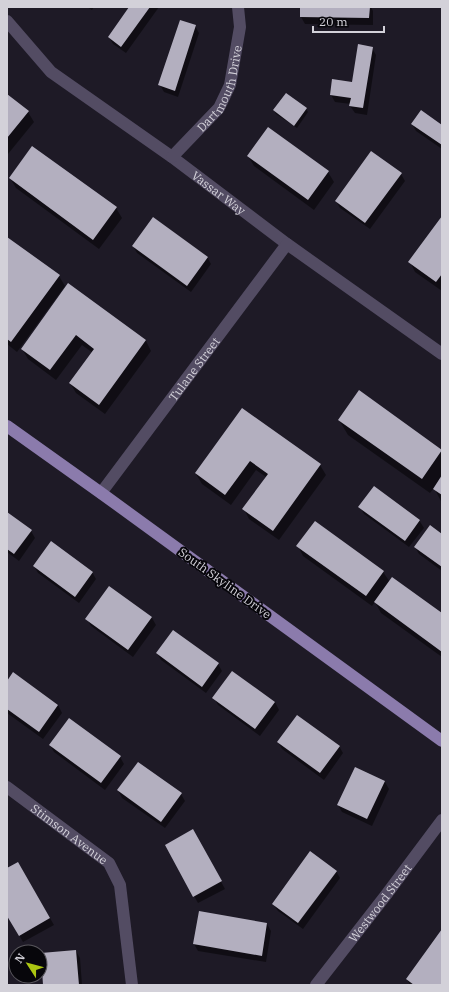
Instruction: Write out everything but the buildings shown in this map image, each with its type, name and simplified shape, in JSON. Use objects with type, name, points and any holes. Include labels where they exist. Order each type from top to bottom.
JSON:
[{"type":"main road","name":"South Skyline Drive","points":[[7,426],[442,741]]},
{"type":"street","name":"Dartmouth Drive","points":[[172,157],[219,108],[230,85],[240,27],[238,7]]},
{"type":"street","name":"Vassar Way","points":[[7,20],[51,72],[172,157],[287,244],[442,353]]},
{"type":"street","name":"Tulane Street","points":[[101,493],[287,244]]},
{"type":"street","name":"Stimson Avenue","points":[[7,787],[109,863],[120,885],[132,985]]},
{"type":"street","name":"Westwood Street","points":[[316,985],[442,820]]}]
